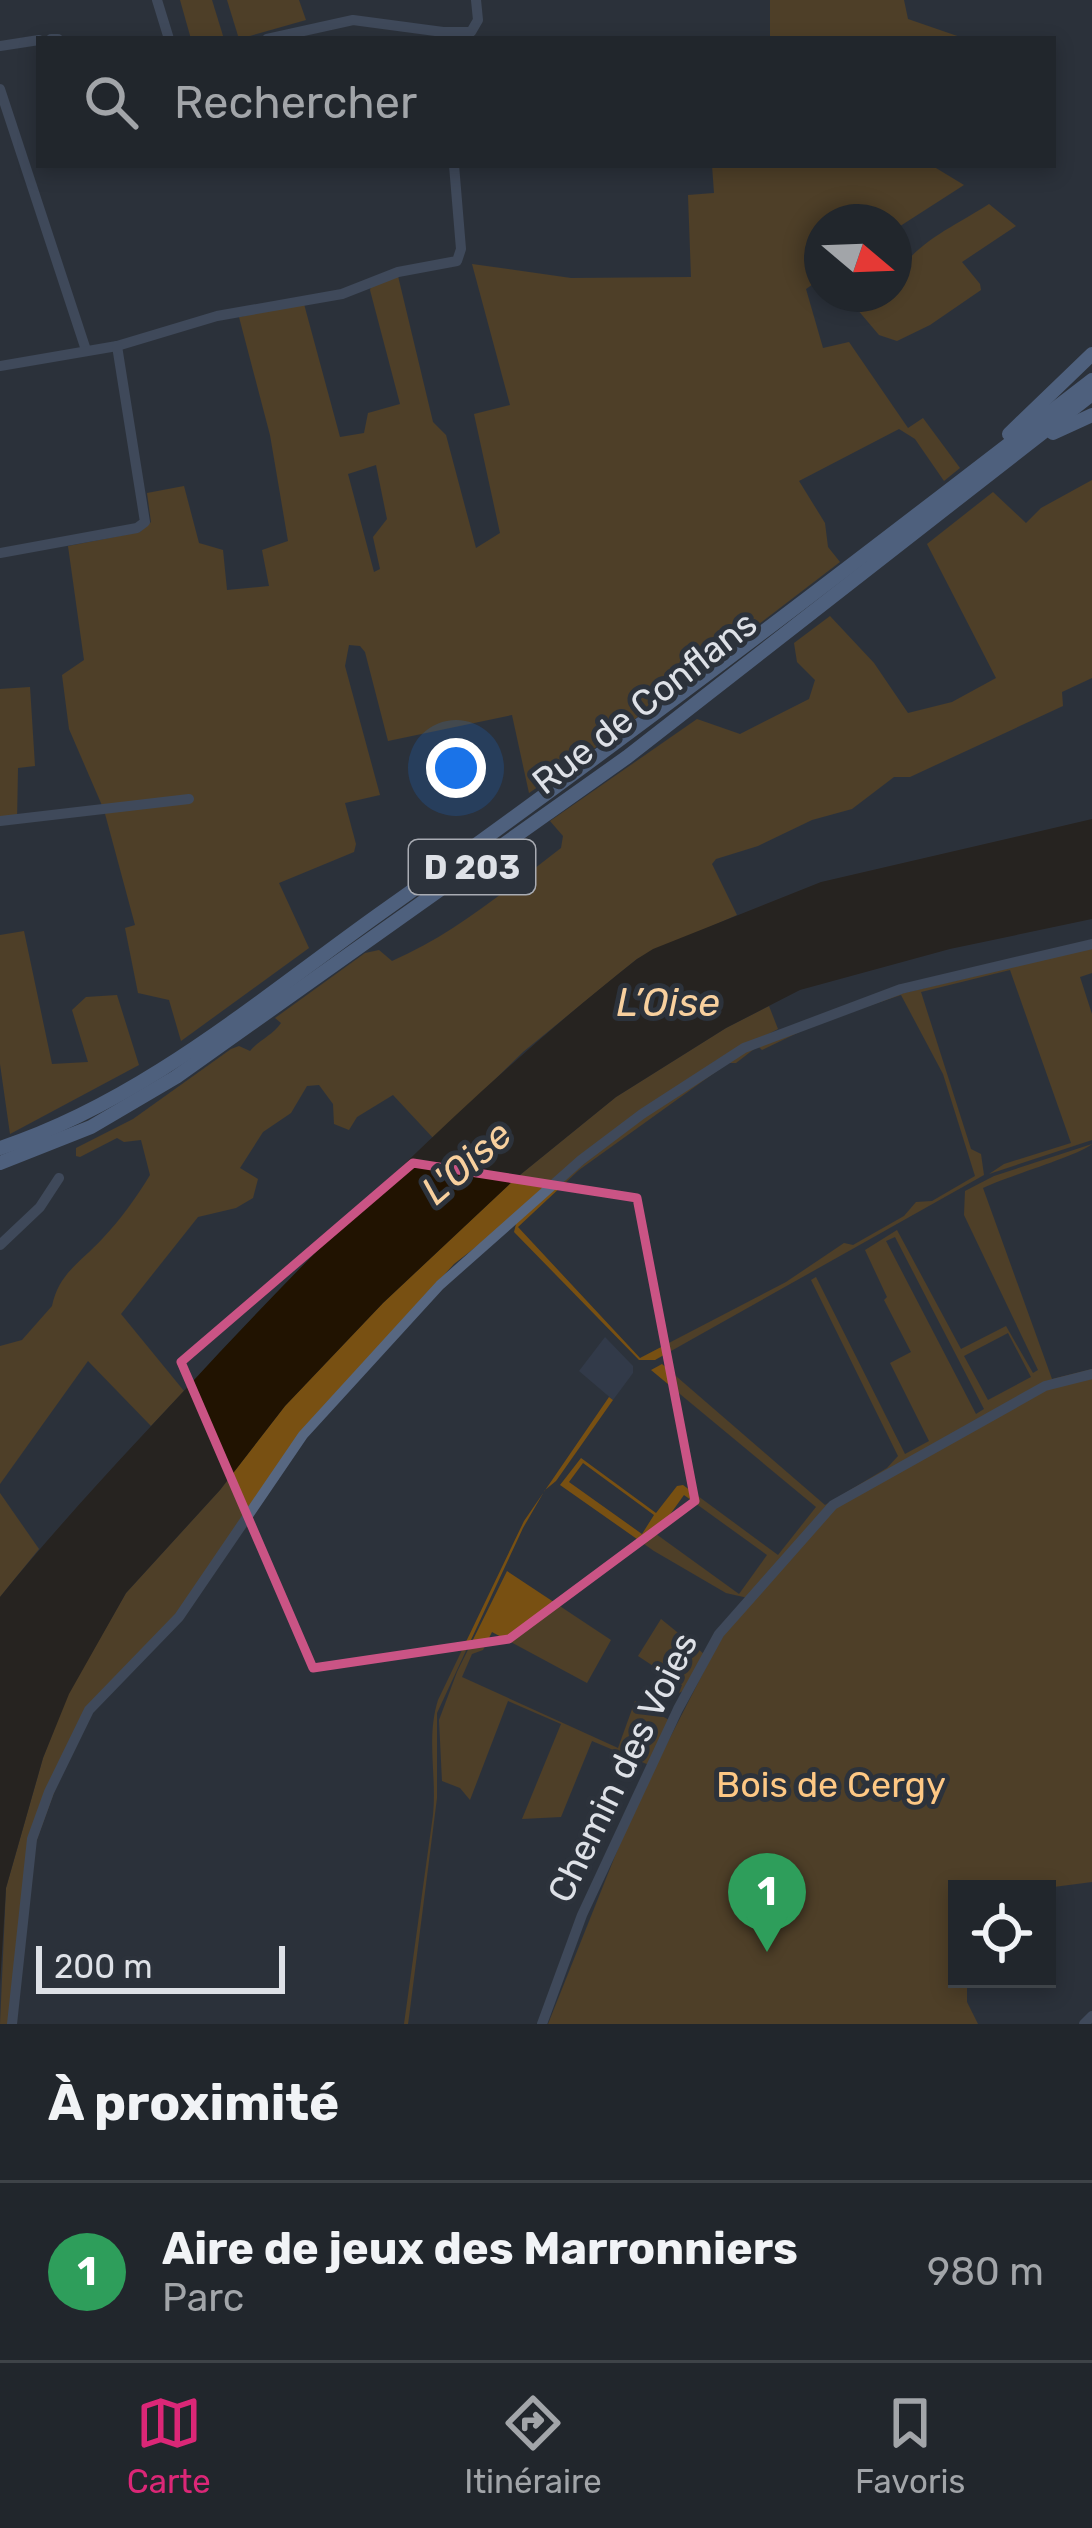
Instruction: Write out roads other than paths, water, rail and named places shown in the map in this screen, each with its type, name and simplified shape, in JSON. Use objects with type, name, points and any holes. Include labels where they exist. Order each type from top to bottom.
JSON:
[{"type":"main road","points":[[967,476],[1092,354]]},
{"type":"main road","name":"D 203","points":[[967,476],[1092,380]]},
{"type":"main road","points":[[1007,460],[1092,394]]},
{"type":"main road","name":"D 203","points":[[1007,460],[1092,415]]},
{"type":"main road","name":"Rue de Conflans","points":[[0,1163],[91,1127],[176,1077],[627,758],[1007,460]]},
{"type":"main road","name":"Rue de Conflans","points":[[0,1148],[81,1116],[152,1076],[644,725],[967,476]]},
{"type":"street","points":[[157,0],[169,36]]},
{"type":"street","points":[[280,36],[352,20],[443,36],[474,29],[476,0]]},
{"type":"street","points":[[0,46],[36,40]]},
{"type":"street","points":[[0,89],[86,350]]},
{"type":"street","points":[[0,366],[117,346],[217,316],[342,294],[392,274],[454,262],[460,257],[454,168]]},
{"type":"street","points":[[0,553],[136,528],[146,522],[117,346]]},
{"type":"street","points":[[0,821],[189,799]]},
{"type":"street","points":[[11,2024],[32,1839],[89,1710],[179,1617],[303,1435],[449,1276],[618,1132],[745,1048],[901,989],[1092,944]]},
{"type":"street","points":[[0,1245],[40,1208],[59,1178]]},
{"type":"street","name":"Chemin des Voies","points":[[542,2024],[577,1926],[678,1709],[719,1634],[833,1505],[1046,1386],[1092,1374]]},
{"type":"street","points":[[1084,2024],[1092,2016]]},
{"type":"water","name":"L’Oise","points":[[1092,819],[1092,919],[950,949],[800,990],[726,1028],[616,1097],[515,1179],[383,1303],[285,1406],[220,1490],[126,1593],[69,1694],[43,1758],[6,1888],[0,1985],[0,1597],[219,1353],[473,1099],[581,1004],[653,949],[821,882]]},
{"type":"place","name":"Aire de jeux des Marronniers","points":[[767,1952]]},
{"type":"water label","name":"L'Oise","points":[[466,1162]]},
{"type":"park label","name":"Bois de Cergy","points":[[831,1784]]}]
